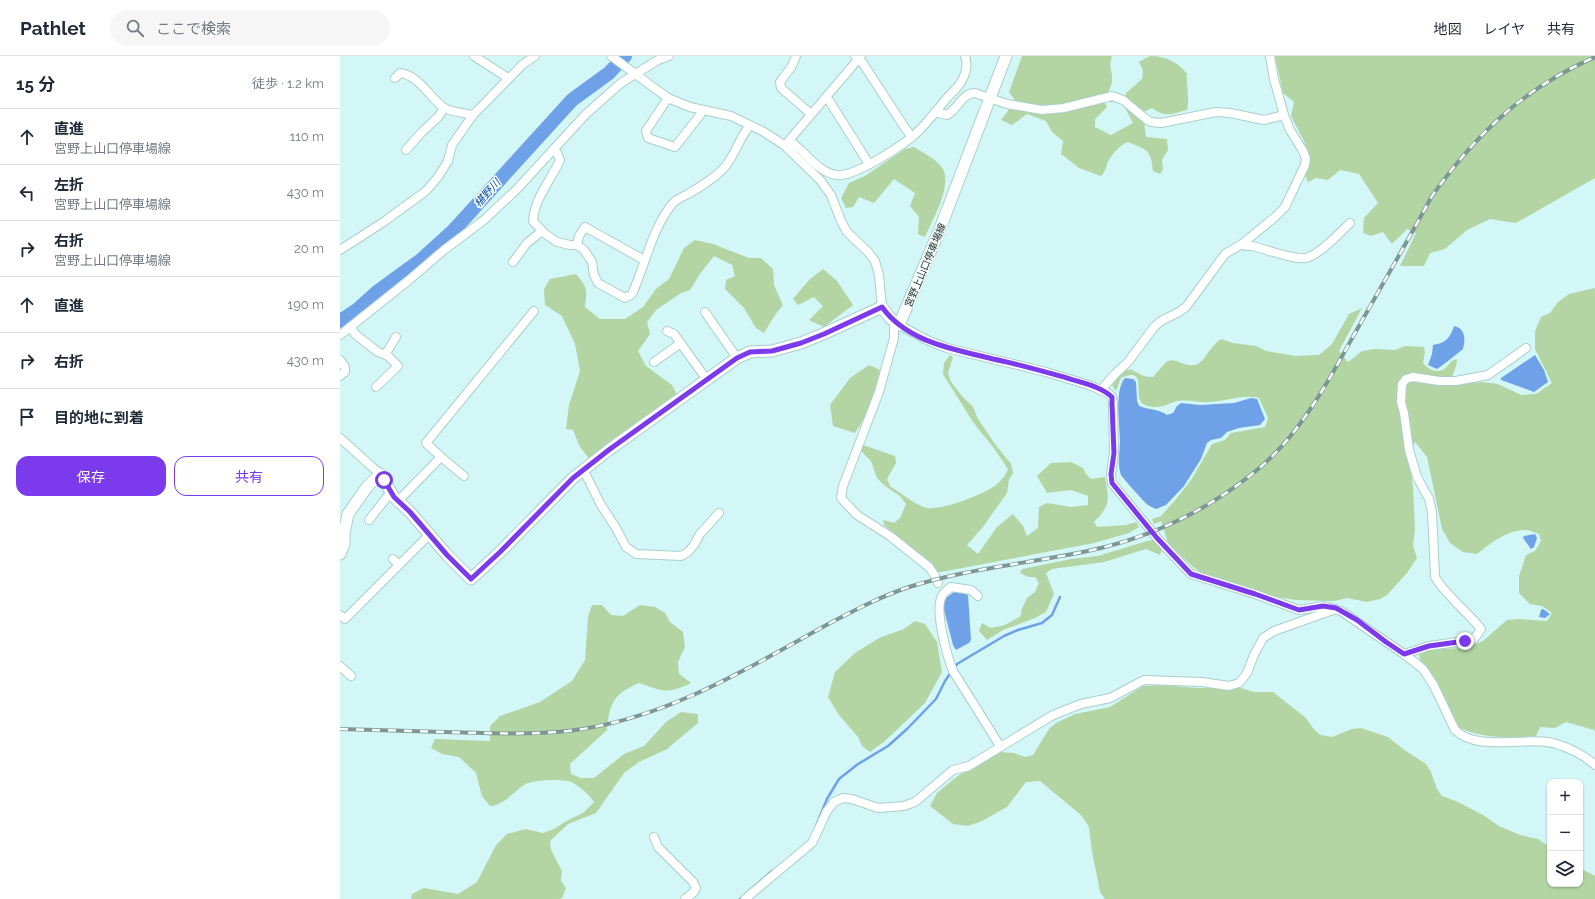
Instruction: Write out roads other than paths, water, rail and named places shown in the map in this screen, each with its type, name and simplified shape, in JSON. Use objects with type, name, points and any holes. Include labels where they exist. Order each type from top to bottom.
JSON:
[{"type":"main road","name":"宮野上山口停車場線","points":[[896,324],[940,229],[1006,56]]},
{"type":"main road","points":[[340,554],[344,544],[342,538],[348,514],[367,487],[380,474],[398,501],[410,512],[447,555],[471,579],[500,552],[573,478],[584,471],[610,449],[737,358],[750,352],[772,351],[801,343],[882,307],[896,324]]},
{"type":"street","points":[[474,56],[508,78]]},
{"type":"street","points":[[340,250],[426,191],[438,178],[448,161],[452,144],[473,115],[508,78],[522,65],[535,56]]},
{"type":"street","points":[[611,56],[668,98],[702,110],[731,116],[798,147],[821,169],[836,175],[845,174],[869,164],[912,136],[961,82],[967,64],[965,56]]},
{"type":"street","points":[[340,335],[444,250],[484,220],[517,189],[586,114],[620,83],[658,60],[668,56]]},
{"type":"street","points":[[796,56],[792,66],[780,82],[781,88],[811,114]]},
{"type":"street","points":[[1101,390],[1128,362],[1154,327],[1161,321],[1186,307],[1225,254],[1242,244],[1275,217],[1285,206],[1305,165],[1306,158],[1304,151],[1290,130],[1284,115],[1270,56]]},
{"type":"street","points":[[787,143],[858,57],[905,128],[912,136]]},
{"type":"street","points":[[395,78],[400,73],[408,74],[415,78],[444,108],[473,115]]},
{"type":"street","points":[[935,112],[946,115],[953,112],[966,96],[975,92],[1007,104],[1042,110],[1064,108],[1112,96],[1123,100],[1151,122],[1161,123],[1216,112],[1230,112],[1264,120],[1284,115]]},
{"type":"street","points":[[826,97],[869,164]]},
{"type":"street","points":[[668,98],[646,131],[648,138],[675,147],[700,116],[702,110]]},
{"type":"street","points":[[406,150],[439,116],[444,108]]},
{"type":"street","points":[[554,150],[560,160],[537,204],[533,221],[542,231],[557,242],[577,245],[584,250],[592,262],[594,275],[598,283],[625,298],[632,294],[640,277],[644,260],[657,229],[674,202],[695,190],[723,169],[750,125]]},
{"type":"street","points":[[787,143],[820,180],[831,195],[847,232],[868,252],[875,261],[879,275],[882,307]]},
{"type":"street","points":[[1242,244],[1306,258],[1316,253],[1350,224]]},
{"type":"street","points":[[577,245],[579,236],[585,227],[644,260]]},
{"type":"street","points":[[513,262],[527,244],[542,231]]},
{"type":"street","points":[[464,476],[426,443],[534,311]]},
{"type":"street","points":[[705,312],[737,358]]},
{"type":"street","points":[[1000,746],[953,671],[948,658],[939,610],[942,596],[935,576],[929,567],[890,536],[862,520],[841,498],[843,486],[879,392],[894,338],[896,324],[929,341],[947,348],[1046,372],[1090,385],[1112,397],[1114,453],[1111,474],[1112,483],[1150,529],[1191,574],[1255,594],[1299,610],[1323,606],[1336,608],[1357,620],[1423,669],[1434,686],[1455,730],[1459,734],[1477,741],[1548,742],[1585,757],[1595,765]]},
{"type":"street","points":[[350,327],[356,335],[378,352],[385,354],[398,366],[376,387]]},
{"type":"street","points":[[667,331],[674,334],[707,380]]},
{"type":"street","points":[[385,354],[396,337]]},
{"type":"street","points":[[654,362],[680,343]]},
{"type":"street","points":[[1404,654],[1429,646],[1474,639],[1481,629],[1440,585],[1435,577],[1432,512],[1409,450],[1401,402],[1402,384],[1406,379],[1413,377],[1439,381],[1456,381],[1488,375],[1526,348]]},
{"type":"street","points":[[340,360],[345,367],[345,372],[340,376]]},
{"type":"street","points":[[341,441],[380,474]]},
{"type":"street","points":[[398,501],[441,457]]},
{"type":"street","points":[[584,471],[601,505],[616,528],[626,548],[636,554],[681,556],[688,552],[700,534],[719,513]]},
{"type":"street","points":[[369,520],[391,492]]},
{"type":"street","points":[[340,615],[345,619],[396,562],[429,535]]},
{"type":"street","points":[[938,583],[951,588],[958,587],[970,590],[978,596]]},
{"type":"street","points":[[942,596],[951,588]]},
{"type":"street","points":[[745,899],[812,843],[826,811],[834,802],[843,798],[852,799],[878,808],[909,804],[920,799],[953,770],[969,766],[1053,715],[1081,704],[1110,698],[1144,680],[1202,682],[1229,686],[1240,683],[1247,673],[1263,638],[1274,631],[1336,608]]},
{"type":"street","points":[[340,666],[351,676]]},
{"type":"street","points":[[654,837],[658,847],[693,882],[696,888],[694,892],[685,899]]},
{"type":"water","points":[[1454,326],[1458,327],[1464,334],[1463,349],[1437,369],[1428,365],[1432,354],[1433,345],[1441,343],[1447,339]]},
{"type":"water","points":[[1535,355],[1544,370],[1548,382],[1534,392],[1501,380],[1501,378]]},
{"type":"water","points":[[1125,378],[1133,379],[1136,382],[1137,401],[1139,406],[1167,415],[1173,413],[1177,406],[1181,403],[1200,405],[1234,403],[1251,398],[1257,399],[1265,419],[1260,425],[1239,428],[1227,432],[1221,438],[1211,440],[1207,443],[1201,459],[1184,486],[1166,505],[1156,509],[1148,505],[1142,499],[1121,475],[1120,471],[1119,399],[1122,383]]},
{"type":"water","points":[[1535,534],[1537,538],[1534,547],[1531,549],[1523,538],[1524,536]]},
{"type":"water","points":[[954,592],[968,595],[971,640],[969,643],[956,650],[953,645],[943,606],[946,598]]},
{"type":"water","points":[[1543,609],[1550,614],[1545,618],[1539,617],[1541,610]]},
{"type":"waterway","name":"椹野川","points":[[340,321],[357,310],[377,292],[421,260],[453,231],[572,100],[609,73],[625,56]]},
{"type":"waterway","points":[[816,826],[827,799],[839,779],[858,764],[888,746],[907,729],[936,699],[945,681],[957,664],[1004,636],[1042,623],[1052,615],[1060,597]]},
{"type":"waterway","points":[[740,899],[772,871]]},
{"type":"railway","points":[[340,729],[537,733],[568,731],[600,726],[632,718],[711,687],[851,612],[909,587],[933,580],[981,570],[1101,548],[1143,535],[1184,518],[1222,496],[1257,470],[1287,440],[1300,424],[1324,388],[1432,196],[1466,152],[1504,114],[1524,98],[1569,69],[1595,57]]}]
